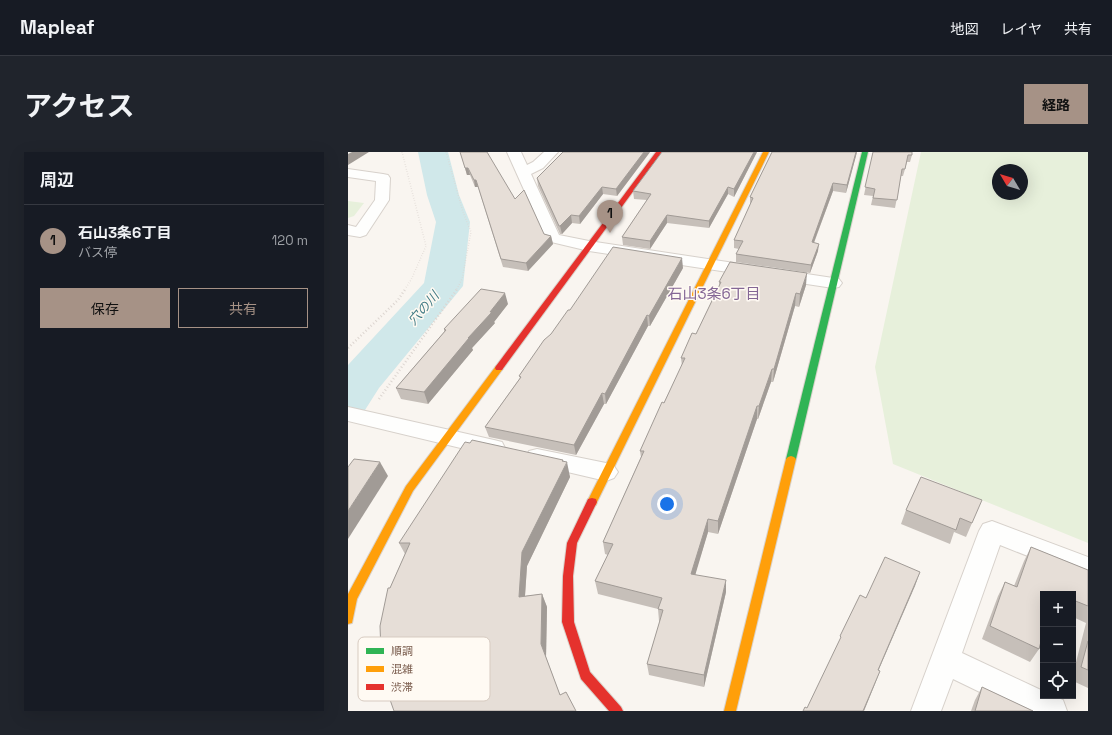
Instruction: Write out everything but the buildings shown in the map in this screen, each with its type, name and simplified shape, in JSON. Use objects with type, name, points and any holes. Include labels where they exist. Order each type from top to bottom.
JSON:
[{"type":"street","points":[[514,152],[553,238],[589,246],[833,283]]},
{"type":"street","points":[[523,172],[538,165],[551,152]]},
{"type":"street","points":[[348,619],[351,599],[409,489],[659,152]]},
{"type":"street","points":[[617,711],[585,675],[568,622],[568,576],[572,543],[766,152]]},
{"type":"street","points":[[730,711],[865,152]]},
{"type":"street","points":[[348,173],[383,178],[382,200],[360,232],[348,230]]},
{"type":"street","points":[[357,416],[446,438],[606,472]]},
{"type":"street","points":[[926,711],[992,531],[1088,569]]},
{"type":"street","points":[[945,660],[1052,711]]},
{"type":"path","points":[[348,348],[398,300],[411,280],[426,246],[402,152]]},
{"type":"path","points":[[357,416],[456,291],[462,279],[471,232],[463,212],[446,152]]},
{"type":"green space","points":[[921,152],[1088,152],[1088,543],[893,464],[875,367]]},
{"type":"green space","points":[[348,201],[364,203],[354,216],[348,218]]},
{"type":"waterway","name":"穴の川","points":[[348,399],[362,378],[443,286],[453,222],[443,195],[433,152]]},
{"type":"traffic: fast","points":[[791,459],[865,152]]},
{"type":"traffic: slow","points":[[592,502],[766,152]]},
{"type":"traffic: slow","points":[[348,619],[351,599],[409,489],[499,368]]},
{"type":"traffic: slow","points":[[730,711],[791,459]]},
{"type":"traffic: jam","points":[[499,368],[659,152]]},
{"type":"traffic: jam","points":[[592,502],[572,543],[568,576],[568,622],[585,675],[617,711]]},
{"type":"place","name":"石山3条6丁目","points":[[610,233]]},
{"type":"district","name":"石山3条6丁目","points":[[714,294]]}]
